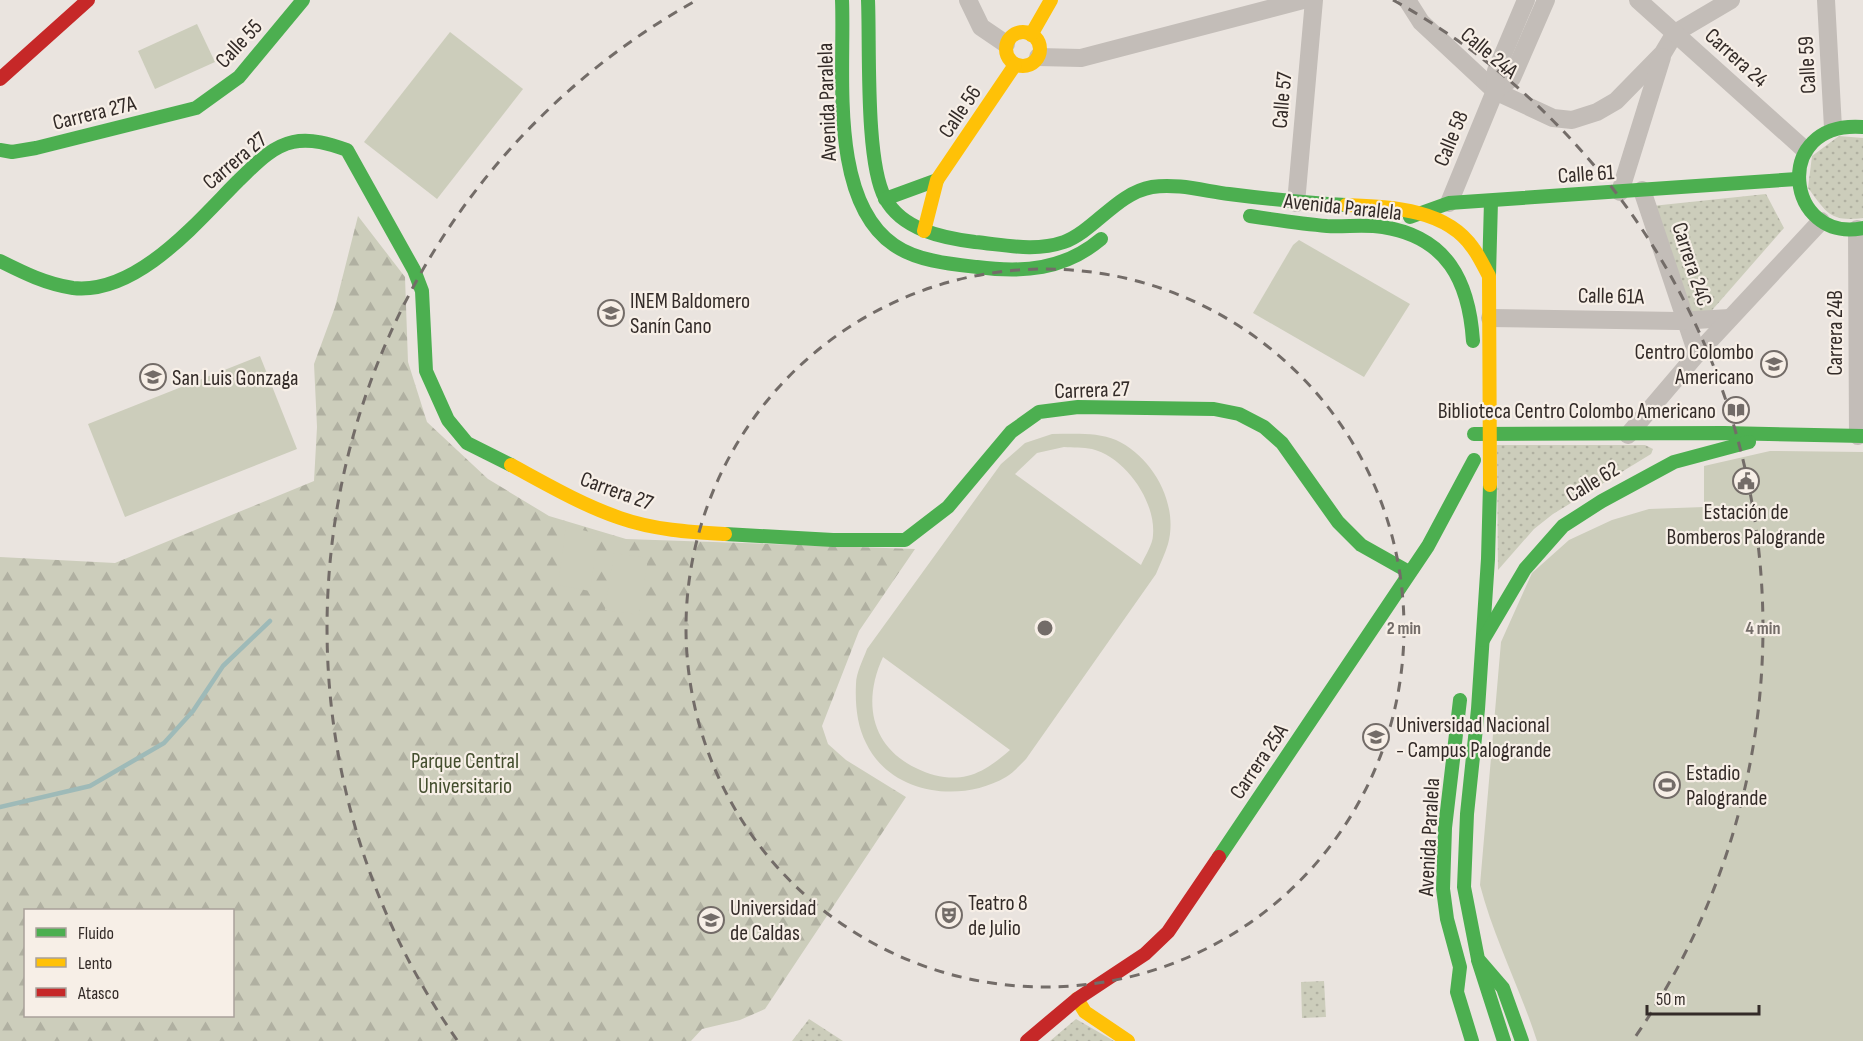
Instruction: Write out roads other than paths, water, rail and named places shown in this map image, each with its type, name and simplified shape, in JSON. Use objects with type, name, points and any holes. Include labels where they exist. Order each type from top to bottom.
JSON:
[{"type":"street","points":[[0,79],[88,0]]},
{"type":"street","name":"Calle 55","points":[[196,108],[239,77],[303,0]]},
{"type":"street","name":"Avenida Paralela","points":[[842,0],[845,37],[845,149],[850,177],[862,208],[880,235],[894,245],[923,258],[998,269],[1033,271],[1056,266],[1076,257],[1097,242],[1112,227]]},
{"type":"street","name":"Avenida Paralela","points":[[868,0],[873,148],[885,199],[902,216],[924,231],[943,238],[1036,249],[1068,241],[1116,203],[1152,188],[1176,187],[1296,203],[1393,207],[1442,221],[1460,233],[1473,247],[1489,276],[1491,434],[1488,559],[1464,865],[1467,906],[1478,959],[1504,1041]]},
{"type":"street","points":[[968,0],[981,27],[1006,45]]},
{"type":"street","points":[[1031,35],[1051,0]]},
{"type":"street","points":[[1038,57],[1038,42],[1031,35],[1013,34],[1006,45],[1007,56],[1016,65],[1026,66],[1038,57],[1081,58],[1303,0]]},
{"type":"street","name":"Calle 57","points":[[1296,203],[1314,0]]},
{"type":"street","name":"Calle 24A","points":[[1407,0],[1421,22],[1495,91],[1553,118],[1572,120],[1597,112],[1624,94],[1664,53],[1675,33]]},
{"type":"street","name":"Calle 58","points":[[1449,203],[1495,91],[1496,71],[1526,0]]},
{"type":"street","name":"Calle 58","points":[[1495,91],[1512,78],[1546,0]]},
{"type":"street","name":"Carrera 24","points":[[1638,0],[1805,150]]},
{"type":"street","points":[[1675,33],[1731,0]]},
{"type":"street","name":"Calle 59","points":[[1826,0],[1833,128]]},
{"type":"street","points":[[1620,192],[1664,53]]},
{"type":"street","name":"Calle 56","points":[[924,231],[937,180],[1016,65]]},
{"type":"street","points":[[1624,94],[1639,96],[1646,109]]},
{"type":"street","name":"Carrera 27A","points":[[0,150],[12,152],[36,148],[196,108]]},
{"type":"street","points":[[1860,229],[1838,228],[1821,222],[1802,201],[1797,179],[1805,150],[1822,133],[1846,125],[1863,127]]},
{"type":"street","name":"Carrera 27","points":[[0,261],[31,279],[62,285],[90,289],[115,282],[136,274],[172,248],[263,157],[294,141],[330,144],[346,150],[414,270],[422,291],[426,371],[448,420],[466,443],[598,510],[622,519],[677,531],[833,540],[905,540],[948,507],[1011,432],[1039,412],[1078,407],[1214,409],[1239,414],[1264,427],[1282,443],[1338,522],[1362,545],[1409,572]]},
{"type":"street","name":"Calle 61","points":[[1382,227],[1449,203],[1797,179]]},
{"type":"street","points":[[885,199],[937,180]]},
{"type":"street","name":"Carrera 24C","points":[[1642,190],[1696,354]]},
{"type":"street","points":[[1489,276],[1491,201]]},
{"type":"street","name":"Avenida Paralela","points":[[1233,213],[1327,226],[1382,227],[1422,239],[1437,249],[1458,273],[1471,306],[1473,358]]},
{"type":"street","name":"Calle 62","points":[[1628,435],[1696,354],[1821,222]]},
{"type":"street","name":"Carrera 24B","points":[[1860,229],[1861,436]]},
{"type":"street","name":"Calle 61A","points":[[1490,318],[1686,321],[1730,318]]},
{"type":"street","points":[[1473,493],[1474,415]]},
{"type":"street","name":"Calle 62","points":[[1474,434],[1861,436]]},
{"type":"street","points":[[1674,462],[1696,447],[1693,440],[1683,434]]},
{"type":"street","name":"Calle 62","points":[[1482,642],[1525,569],[1563,526],[1602,501],[1674,462],[1780,434]]},
{"type":"street","name":"Carrera 25A","points":[[1027,1041],[1077,999],[1145,954],[1168,932],[1428,546],[1474,460]]},
{"type":"street","name":"Avenida Paralela","points":[[1461,687],[1445,828],[1443,878],[1447,919],[1460,967],[1480,1020]]},
{"type":"street","points":[[1478,959],[1503,988],[1522,1041]]},
{"type":"street","points":[[1460,967],[1457,992],[1472,1041]]},
{"type":"street","points":[[1077,999],[1085,1012],[1128,1041]]},
{"type":"waterway","points":[[0,807],[90,786],[164,743],[193,711],[223,666],[270,621]]},
{"type":"place","name":"INEM Baldomero Sanín Cano","points":[[611,313]]},
{"type":"place","name":"Centro Colombo Americano","points":[[1774,364]]},
{"type":"place","name":"San Luis Gonzaga","points":[[153,377]]},
{"type":"place","name":"Biblioteca Centro Colombo Americano","points":[[1736,410]]},
{"type":"place","name":"Estación de Bomberos Palogrande","points":[[1746,481]]},
{"type":"place","name":"Universidad Nacional - Campus Palogrande","points":[[1376,737]]},
{"type":"place","name":"Estadio Palogrande","points":[[1667,785]]},
{"type":"place","name":"Teatro 8 de Julio","points":[[949,915]]},
{"type":"place","name":"Universidad de Caldas","points":[[711,920]]},
{"type":"park label","name":"Parque Central Universitario","points":[[465,772]]}]
